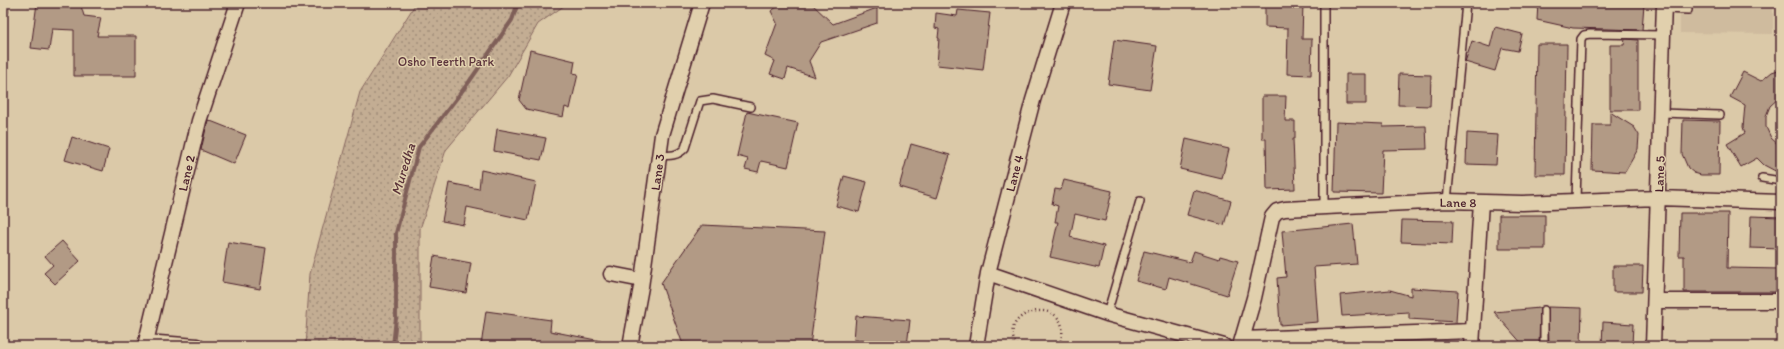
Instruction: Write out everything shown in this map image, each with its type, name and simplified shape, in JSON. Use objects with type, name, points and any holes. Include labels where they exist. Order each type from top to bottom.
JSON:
[{"type":"street","name":"Lane 2","points":[[146,344],[199,120],[238,3]]},
{"type":"street","name":"Lane 3","points":[[630,346],[642,280],[662,135],[702,3]]},
{"type":"street","name":"Lane 4","points":[[976,346],[988,273],[1033,100],[1063,3]]},
{"type":"street","name":"Lane 5","points":[[1653,346],[1664,6]]},
{"type":"street","name":"Lane 8","points":[[1242,342],[1254,298],[1272,217],[1277,211],[1285,209],[1446,201],[1481,202],[1658,198],[1781,202]]},
{"type":"street","points":[[1472,346],[1481,202]]},
{"type":"street","points":[[988,273],[1107,314],[1224,346]]},
{"type":"street","points":[[611,274],[642,280]]},
{"type":"street","points":[[1655,301],[1781,301]]},
{"type":"street","points":[[1242,342],[1473,331]]},
{"type":"street","points":[[146,344],[197,346]]},
{"type":"lane","points":[[1324,3],[1324,208]]},
{"type":"lane","points":[[1446,201],[1466,3]]},
{"type":"lane","points":[[1664,6],[1688,10]]},
{"type":"lane","points":[[1576,200],[1581,39],[1584,35],[1590,34],[1664,35]]},
{"type":"lane","points":[[660,155],[670,156],[680,153],[685,148],[700,101],[712,99],[751,107]]},
{"type":"lane","points":[[1661,113],[1720,115]]},
{"type":"lane","points":[[1762,178],[1781,181]]},
{"type":"lane","points":[[1107,314],[1140,201]]},
{"type":"lane","points":[[1544,310],[1544,346]]},
{"type":"path","points":[[1017,346],[1013,334],[1014,326],[1018,318],[1025,313],[1043,311],[1052,313],[1062,326],[1064,335],[1059,346]]},
{"type":"shaded area","points":[[1680,7],[1773,8],[1773,34],[1680,33]]},
{"type":"green space","name":"Osho Teerth Park","points":[[416,3],[568,3],[538,24],[508,76],[446,150],[420,229],[420,346],[305,346],[310,274],[360,92]]},
{"type":"building","points":[[37,3],[81,6],[84,16],[101,18],[97,36],[136,36],[136,76],[74,76],[74,30],[52,29],[49,50],[31,48]]},
{"type":"building","points":[[783,3],[811,3],[833,24],[877,8],[877,23],[821,42],[809,61],[815,77],[788,68],[785,79],[770,74],[775,61],[765,56],[777,23],[771,11]]},
{"type":"building","points":[[1265,3],[1303,3],[1302,39],[1312,39],[1311,75],[1287,74],[1288,28],[1265,27]]},
{"type":"building","points":[[1538,3],[1644,4],[1642,30],[1573,28],[1537,20]]},
{"type":"building","points":[[958,10],[990,13],[983,70],[937,65],[939,29],[935,28],[936,13],[957,16]]},
{"type":"building","points":[[1495,27],[1522,34],[1518,51],[1502,48],[1495,71],[1465,62],[1472,41],[1490,47]]},
{"type":"building","points":[[1625,39],[1638,40],[1638,110],[1610,110],[1610,45],[1624,45]]},
{"type":"building","points":[[1114,40],[1157,46],[1150,90],[1108,84]]},
{"type":"building","points":[[1537,44],[1567,44],[1565,175],[1535,175]]},
{"type":"building","points":[[530,50],[575,61],[573,73],[578,74],[570,109],[565,107],[563,117],[526,109],[519,100]]},
{"type":"building","points":[[1781,69],[1781,96],[1770,106],[1766,116],[1766,127],[1771,138],[1781,147],[1781,174],[1764,165],[1757,158],[1741,167],[1727,144],[1745,133],[1743,127],[1745,105],[1730,97],[1743,72],[1761,81],[1772,72]]},
{"type":"building","points":[[1346,74],[1366,74],[1366,104],[1346,104]]},
{"type":"building","points":[[1399,74],[1431,75],[1430,106],[1398,105]]},
{"type":"building","points":[[1262,96],[1286,96],[1285,121],[1295,121],[1295,139],[1293,139],[1295,189],[1267,190],[1266,139],[1262,139]]},
{"type":"building","points":[[747,112],[798,123],[788,167],[761,161],[758,172],[745,169],[748,159],[737,156]]},
{"type":"building","points":[[1610,112],[1634,127],[1639,135],[1638,149],[1625,172],[1592,170],[1593,125],[1610,125]]},
{"type":"building","points":[[208,120],[246,135],[234,164],[201,150]]},
{"type":"building","points":[[1683,120],[1720,121],[1719,175],[1701,175],[1694,173],[1688,168],[1682,154]]},
{"type":"building","points":[[1336,122],[1383,124],[1383,127],[1426,126],[1427,149],[1383,150],[1381,193],[1334,192]]},
{"type":"building","points":[[497,129],[546,138],[541,160],[494,151]]},
{"type":"building","points":[[1467,133],[1498,135],[1496,165],[1466,164]]},
{"type":"building","points":[[72,137],[109,149],[103,171],[65,160]]},
{"type":"building","points":[[1186,139],[1229,149],[1222,179],[1180,169]]},
{"type":"building","points":[[911,144],[950,155],[937,198],[899,187]]},
{"type":"building","points":[[481,170],[536,182],[528,220],[467,207],[464,225],[442,221],[449,183],[479,189]]},
{"type":"building","points":[[844,176],[867,182],[859,212],[836,206]]},
{"type":"building","points":[[1064,180],[1112,191],[1105,221],[1075,214],[1070,237],[1104,246],[1099,268],[1050,257],[1058,222],[1055,222],[1058,206],[1052,204],[1055,189],[1061,190]]},
{"type":"building","points":[[1194,190],[1231,201],[1224,225],[1187,215]]},
{"type":"building","points":[[1680,213],[1728,213],[1727,268],[1781,269],[1781,292],[1684,292],[1684,256],[1679,256]]},
{"type":"building","points":[[1499,215],[1545,215],[1545,249],[1499,249]]},
{"type":"building","points":[[1751,216],[1781,217],[1781,249],[1750,248]]},
{"type":"building","points":[[1402,220],[1453,221],[1452,244],[1401,242]]},
{"type":"building","points":[[1353,224],[1357,264],[1314,267],[1318,322],[1280,325],[1277,278],[1286,277],[1282,231]]},
{"type":"building","points":[[702,225],[825,231],[810,346],[709,346],[682,342],[661,283]]},
{"type":"building","points":[[62,241],[80,261],[55,284],[44,273],[53,265],[45,256]]},
{"type":"building","points":[[228,242],[266,248],[260,289],[222,282]]},
{"type":"building","points":[[1144,251],[1190,262],[1194,251],[1219,259],[1220,256],[1238,261],[1227,295],[1169,277],[1166,289],[1136,281]]},
{"type":"building","points":[[434,256],[471,263],[466,293],[429,287]]},
{"type":"building","points":[[1613,266],[1643,266],[1642,292],[1613,292]]},
{"type":"building","points":[[1411,288],[1458,291],[1456,322],[1409,319],[1409,312],[1342,316],[1340,295],[1390,290],[1411,296]]},
{"type":"building","points":[[1548,307],[1582,308],[1581,346],[1549,346]]},
{"type":"building","points":[[1540,308],[1539,346],[1524,346],[1494,312]]},
{"type":"building","points":[[486,311],[551,320],[550,331],[601,341],[601,346],[481,346]]},
{"type":"building","points":[[856,316],[910,320],[907,346],[883,346],[883,342],[854,340]]},
{"type":"building","points":[[1603,322],[1633,324],[1632,346],[1602,346]]},
{"type":"waterway","name":"Muredha","points":[[393,346],[396,318],[396,233],[419,147],[469,82],[512,20],[518,3]]}]
